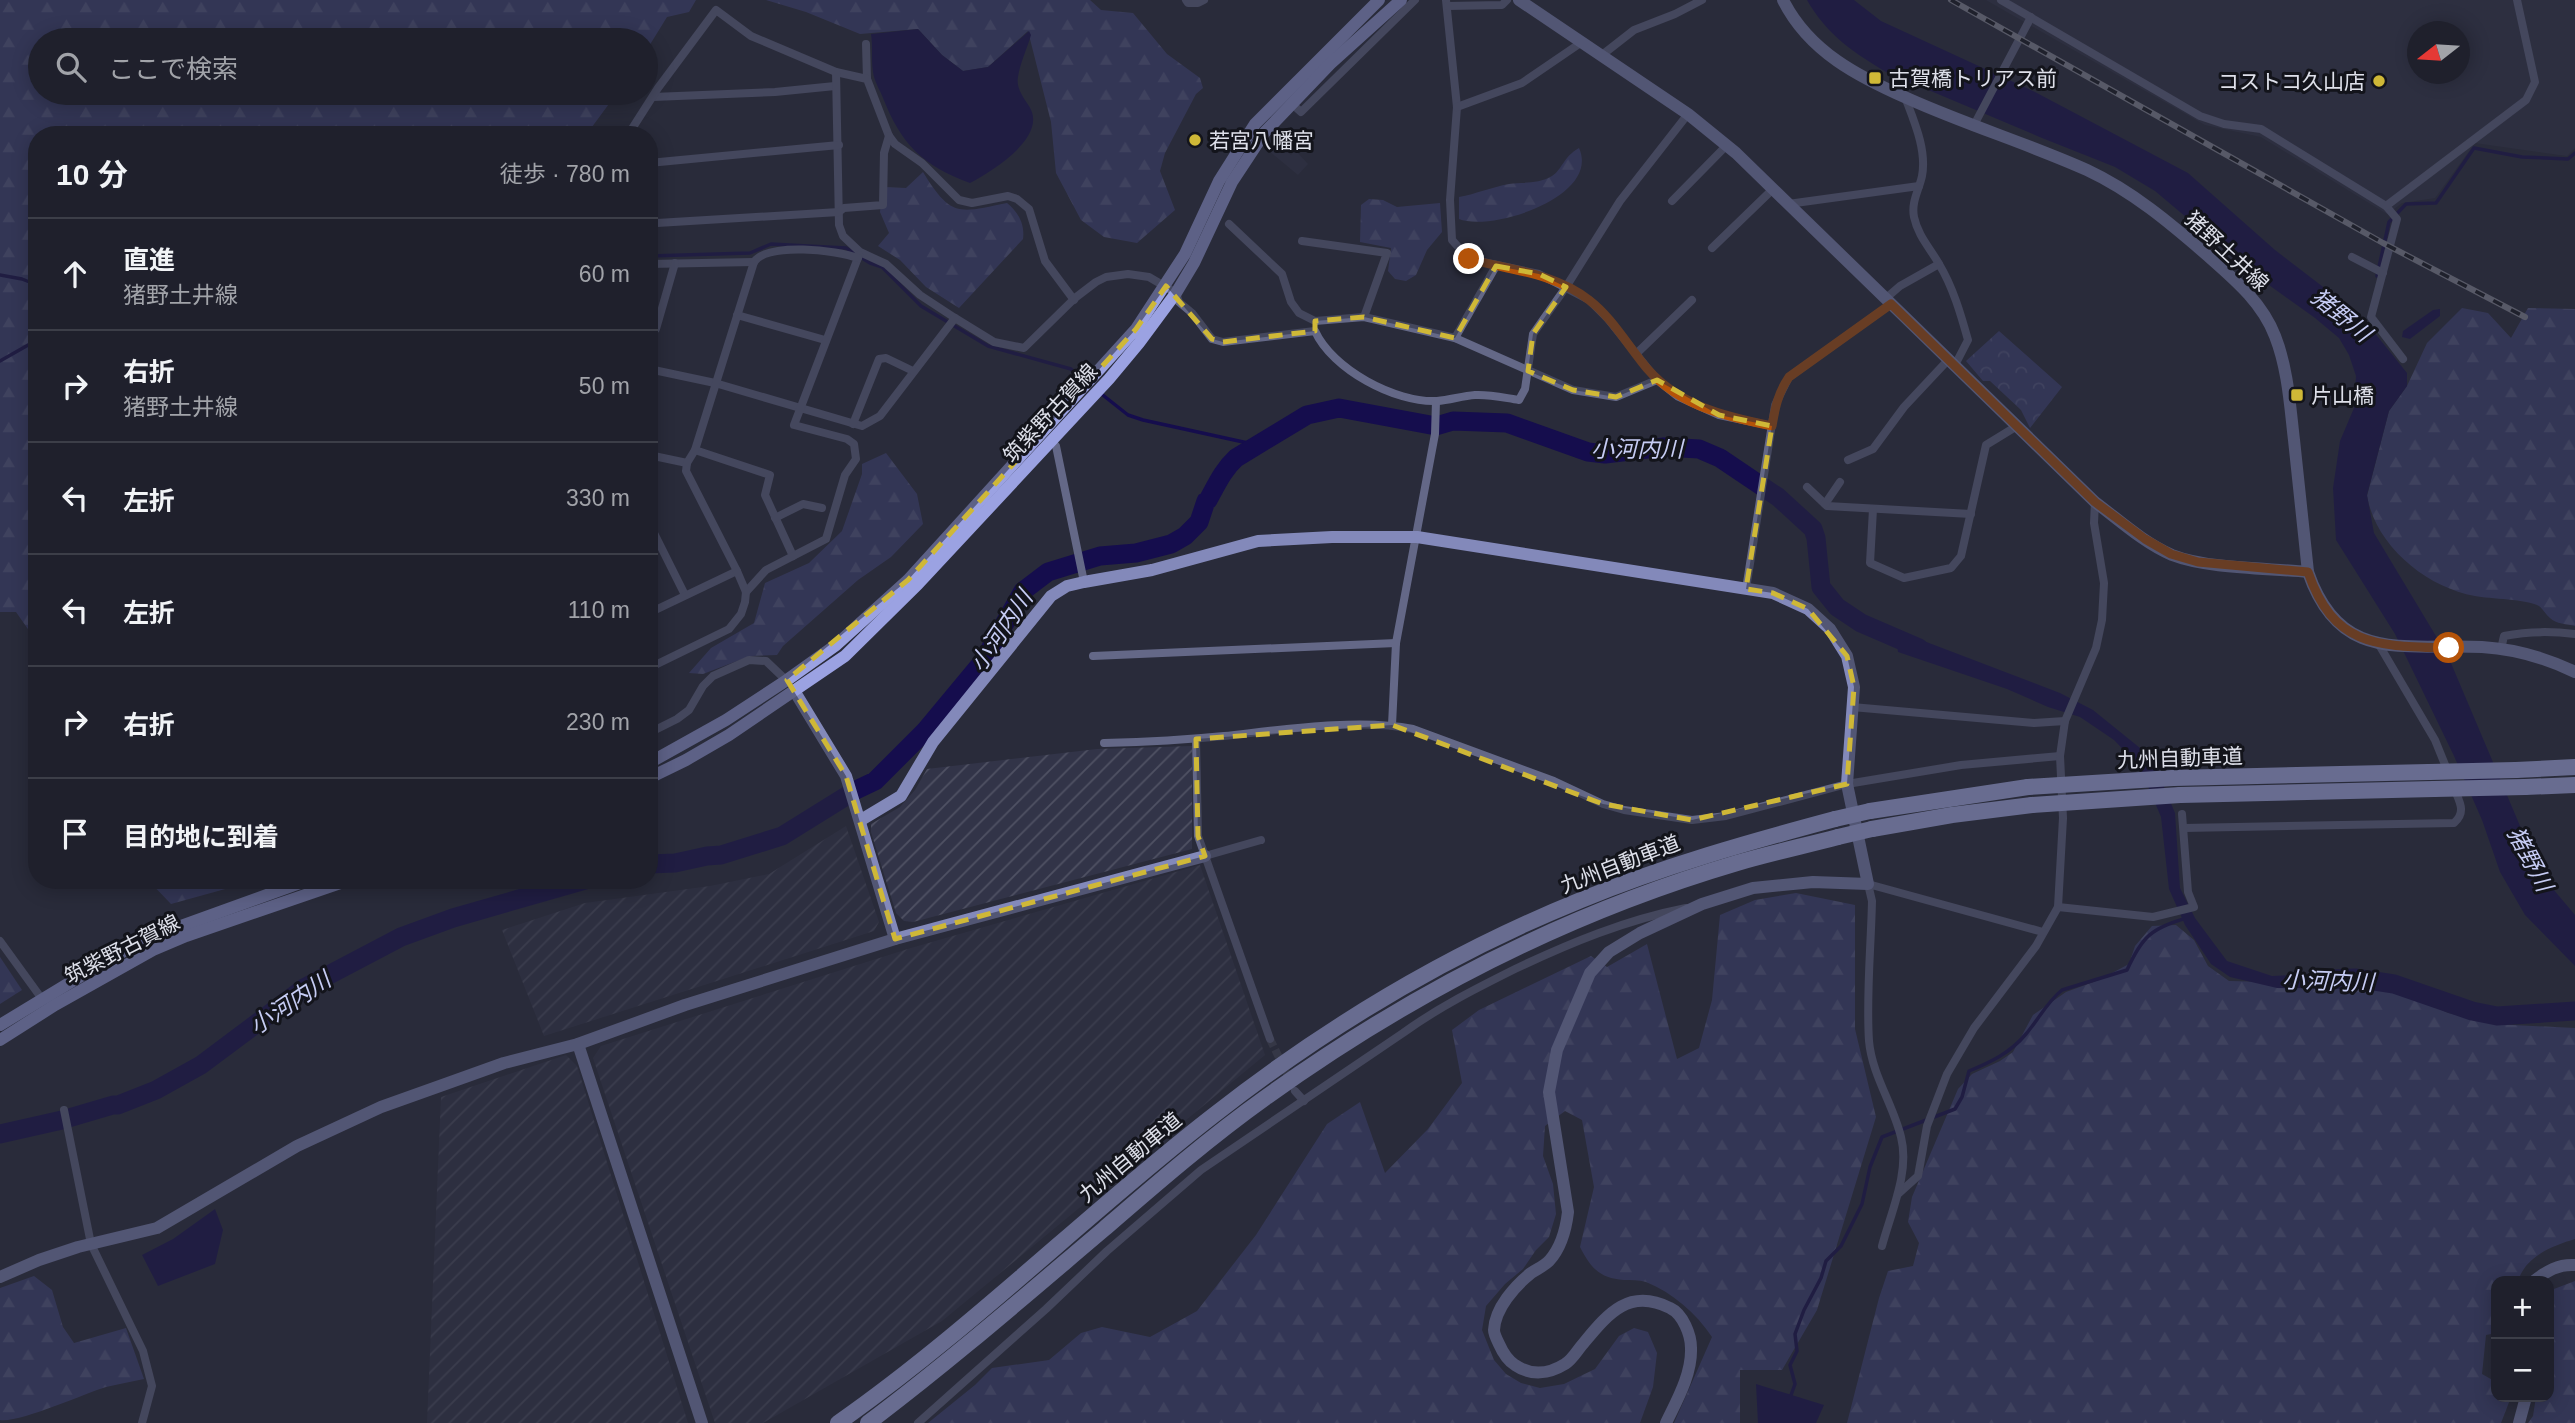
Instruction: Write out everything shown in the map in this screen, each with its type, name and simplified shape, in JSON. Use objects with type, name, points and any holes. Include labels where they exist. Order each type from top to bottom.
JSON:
[{"type":"highway","name":"九州自動車道","points":[[838,1423],[969,1321],[1185,1137],[1260,1080],[1361,1012],[1469,952],[1579,900],[1683,862],[1835,819],[1870,811],[2028,788],[2173,778],[2575,767]]},
{"type":"highway","name":"九州自動車道","points":[[867,1423],[971,1341],[1222,1130],[1312,1066],[1407,1005],[1530,941],[1584,918],[1737,863],[1872,829],[1952,815],[2032,805],[2180,795],[2575,785]]},
{"type":"main road","name":"筑紫野古賀線","points":[[658,773],[718,741],[795,692],[845,656],[890,614],[1124,361],[1171,290],[1219,181],[1255,124],[1379,0]]},
{"type":"main road","name":"筑紫野古賀線","points":[[658,758],[726,720],[787,680],[836,645],[908,580],[1194,263],[1231,182],[1265,132],[1291,103],[1401,0]]},
{"type":"main road","name":"筑紫野古賀線","points":[[0,1025],[148,938],[283,889]]},
{"type":"main road","name":"筑紫野古賀線","points":[[0,1040],[153,950],[323,889]]},
{"type":"street","points":[[1186,0],[1188,3],[1198,3],[1204,0]]},
{"type":"street","points":[[1291,103],[1301,112],[1415,0]]},
{"type":"street","points":[[1507,0],[1502,5],[1447,3],[1457,107],[1450,200],[1452,240],[1469,259],[1496,267],[1539,274],[1589,300],[1608,319],[1657,380],[1676,396],[1718,415],[1772,426]]},
{"type":"street","points":[[1520,0],[1688,114],[1727,145],[2095,502],[2145,539],[2171,554],[2198,562],[2308,572]]},
{"type":"street","points":[[1601,55],[1634,30],[1702,0]]},
{"type":"street","name":"猪野土井線","points":[[1783,0],[1809,38],[1858,76],[1973,127],[2076,165],[2132,195],[2210,257],[2257,304],[2274,334],[2285,372],[2308,572],[2315,592],[2332,617],[2351,633],[2383,644],[2501,649],[2537,657],[2575,672]]},
{"type":"street","points":[[2001,0],[2200,116],[2224,124],[2261,130],[2386,206],[2397,219],[2371,317],[2403,359]]},
{"type":"street","points":[[2386,206],[2526,100],[2532,92],[2535,82],[2517,0]]},
{"type":"street","points":[[658,90],[716,10],[751,36],[836,72],[867,79]]},
{"type":"street","points":[[1973,127],[2031,17]]},
{"type":"street","points":[[1457,107],[1522,83],[1582,42]]},
{"type":"street","points":[[866,44],[867,79],[888,136],[922,163],[959,200],[972,203],[1008,196],[1024,204],[1029,209],[1045,261],[1073,300]]},
{"type":"street","points":[[836,72],[839,225],[843,236],[859,255]]},
{"type":"street","points":[[658,97],[775,92],[835,86]]},
{"type":"street","points":[[1848,460],[1873,449],[1904,408],[1952,362],[1968,340],[1963,320],[1939,264],[1926,246],[1916,224],[1913,204],[1922,174],[1922,157],[1917,130],[1905,97]]},
{"type":"street","points":[[634,126],[648,105]]},
{"type":"street","points":[[1229,224],[1282,274],[1291,302],[1299,313],[1315,326],[1321,344],[1331,357],[1350,371],[1410,398],[1435,404],[1478,394],[1518,400],[1525,389],[1533,334],[1620,201],[1688,114]]},
{"type":"street","points":[[658,223],[839,212],[844,208],[883,205],[884,153],[888,136]]},
{"type":"street","points":[[658,162],[839,145]]},
{"type":"street","points":[[1672,201],[1727,145]]},
{"type":"street","points":[[1788,204],[1919,186]]},
{"type":"street","points":[[1712,248],[1773,189]]},
{"type":"street","points":[[1302,241],[1387,253],[1364,317]]},
{"type":"street","points":[[746,592],[686,471],[754,262],[758,257],[776,250],[832,251],[859,255],[886,264],[920,295],[954,318],[994,342],[1024,348],[1073,300],[1096,282],[1114,275],[1128,274],[1149,277],[1171,290],[1212,339],[1223,341],[1364,317],[1455,338],[1573,390],[1616,397],[1657,380]]},
{"type":"street","points":[[658,664],[729,629],[741,614],[746,592],[766,570],[826,539],[845,475],[857,453],[854,444],[847,439],[794,425],[859,255]]},
{"type":"street","points":[[2352,257],[2383,273]]},
{"type":"street","points":[[658,264],[754,262]]},
{"type":"street","points":[[658,322],[675,263]]},
{"type":"street","points":[[1746,589],[1775,405],[1781,389],[1789,377],[1888,302],[1900,286],[1939,264]]},
{"type":"street","points":[[1455,338],[1496,267]]},
{"type":"street","points":[[1636,354],[1692,300]]},
{"type":"street","points":[[737,315],[825,340]]},
{"type":"street","points":[[658,371],[715,383],[853,424],[868,425],[880,416],[954,318]]},
{"type":"street","points":[[853,424],[879,359],[886,358],[914,371]]},
{"type":"street","points":[[1392,725],[1396,643],[1435,434],[1435,404]]},
{"type":"street","points":[[1873,509],[1870,563],[1904,578],[1951,568],[1961,556],[1986,444],[2017,426]]},
{"type":"street","points":[[1051,440],[1056,446],[1082,578]]},
{"type":"street","points":[[695,450],[769,474],[765,495],[793,556]]},
{"type":"street","points":[[658,457],[687,463]]},
{"type":"street","points":[[1825,504],[1840,482]]},
{"type":"street","points":[[1807,487],[1827,506],[1971,514]]},
{"type":"street","points":[[1898,1194],[1918,1176],[1927,1126],[1947,1074],[1974,1028],[2036,946],[2058,906],[2063,818],[2060,756],[2065,721],[2096,648],[2102,620],[2104,583],[2094,523],[2095,502]]},
{"type":"street","points":[[775,517],[803,504],[822,508]]},
{"type":"street","points":[[859,815],[901,796],[933,742],[1051,596],[1082,578],[1152,570],[1258,541],[1332,537],[1417,537],[1773,593],[1808,609],[1830,629],[1847,656],[1854,687],[1847,783],[1871,901],[1869,1042],[1886,1100],[1902,1138],[1904,1161],[1898,1194],[1882,1246]]},
{"type":"street","points":[[658,541],[685,595]]},
{"type":"street","points":[[658,608],[737,571]]},
{"type":"street","points":[[2501,649],[2504,636],[2525,631],[2575,634]]},
{"type":"street","points":[[1093,656],[1396,643]]},
{"type":"street","points":[[2184,828],[2440,825],[2454,823],[2460,818],[2462,809],[2435,740],[2383,644]]},
{"type":"street","points":[[658,728],[689,710],[703,686],[713,676],[749,660],[766,661],[787,680],[846,776],[895,939]]},
{"type":"street","points":[[1852,707],[2034,723],[2065,721]]},
{"type":"street","points":[[1104,743],[1196,739],[1304,728],[1392,725],[1413,729],[1554,781],[1603,804],[1624,810],[1692,820],[1726,816],[1847,783],[1961,765],[2060,756]]},
{"type":"street","points":[[1196,739],[1198,836],[1270,1039]]},
{"type":"street","points":[[2058,906],[2153,917],[2194,907],[2188,892],[2182,814]]},
{"type":"street","points":[[0,1277],[39,1260],[157,1228],[297,1146],[381,1107],[504,1063],[578,1044],[685,1006],[895,939],[1261,840]]},
{"type":"street","points":[[918,1423],[1107,1251],[1201,1170],[1434,1010],[1552,951],[1625,922],[1702,904],[1753,888],[1814,882],[1868,884],[2043,932]]},
{"type":"street","points":[[1665,1423],[1678,1396],[1691,1355],[1691,1335],[1675,1310],[1670,1307],[1651,1301],[1634,1301],[1620,1306],[1604,1319],[1567,1363],[1546,1373],[1515,1366],[1504,1356],[1494,1331],[1500,1308],[1520,1284],[1549,1262],[1566,1227],[1569,1212],[1549,1092],[1558,1050],[1590,973],[1609,952],[1702,904]]},
{"type":"street","points":[[0,942],[42,999]]},
{"type":"street","points":[[578,1044],[702,1423]]},
{"type":"street","points":[[1295,1091],[1304,1101]]},
{"type":"street","points":[[64,1110],[92,1244],[143,1351],[152,1386],[142,1423]]},
{"type":"street","points":[[2540,1276],[2565,1264],[2575,1265]]},
{"type":"street","points":[[2519,1423],[2525,1402]]},
{"type":"highlighted area","points":[[1496,266],[1539,274],[1566,287],[1533,334],[1528,371],[1573,390],[1616,397],[1657,380],[1719,415],[1772,426],[1746,589],[1773,593],[1808,609],[1847,656],[1854,687],[1847,784],[1692,820],[1603,804],[1392,725],[1196,739],[1198,836],[1205,856],[895,939],[846,776],[787,680],[908,580],[1136,329],[1166,286],[1212,339],[1223,342],[1315,331],[1315,321],[1364,317],[1455,338]]},
{"type":"shaded area","points":[[1986,0],[2575,0],[2575,148],[2567,156],[2475,143],[2435,198],[2402,203],[2387,214],[2261,137],[2205,125]]},
{"type":"shaded area","points":[[1277,141],[1291,155],[1295,150],[1308,164],[1298,175],[1269,151]]},
{"type":"shaded area","points":[[1192,746],[1192,849],[913,922],[904,921],[896,913],[871,832],[871,824],[900,807],[915,790],[927,769],[1097,749]]},
{"type":"shaded area","points":[[846,826],[879,922],[874,931],[544,1036],[502,930],[585,903],[710,886],[769,874]]},
{"type":"shaded area","points":[[1200,865],[1265,1055],[942,1321],[763,1423],[715,1423],[593,1058],[601,1046],[911,948]]},
{"type":"shaded area","points":[[566,1055],[577,1066],[688,1423],[427,1423],[441,1097]]},
{"type":"green space","points":[[0,0],[696,0],[689,12],[667,17],[658,32],[658,28],[28,28],[28,105],[608,105],[593,126],[28,126],[28,629],[16,612],[0,612]]},
{"type":"green space","points":[[766,0],[1090,0],[1101,10],[1133,13],[1167,54],[1200,78],[1203,88],[1196,94],[1165,153],[1160,171],[1175,210],[1137,243],[1104,237],[1081,220],[1056,173],[1051,122],[1028,31],[988,67],[963,71],[942,55],[918,29],[860,34],[806,12]]},
{"type":"green space","points":[[1579,148],[1581,166],[1574,182],[1539,207],[1494,220],[1474,222],[1459,219],[1459,197],[1503,185],[1547,179]]},
{"type":"green space","points":[[923,172],[949,205],[967,210],[1007,203],[1022,223],[1023,239],[959,308],[926,287],[900,260],[878,246],[889,233],[880,212],[883,187],[906,188]]},
{"type":"green space","points":[[1369,199],[1383,200],[1397,207],[1440,203],[1442,232],[1427,250],[1416,275],[1406,281],[1395,279],[1388,271],[1391,248],[1360,242],[1361,205]]},
{"type":"green space","points":[[2462,308],[2488,313],[2511,338],[2528,308],[2575,309],[2575,626],[2552,620],[2539,606],[2533,604],[2475,596],[2439,584],[2422,574],[2392,547],[2372,514],[2367,496],[2389,411],[2407,386],[2427,343]]},
{"type":"green space","points":[[1999,331],[2062,387],[2030,428],[2021,410],[1990,381],[1983,381],[1966,361]]},
{"type":"green space","points":[[886,453],[917,494],[923,524],[891,557],[858,580],[783,646],[777,655],[750,656],[703,674],[689,673],[711,648],[754,623],[765,583],[809,563],[842,531],[862,474],[862,464]]},
{"type":"green space","points":[[157,889],[225,889],[171,904]]},
{"type":"green space","points":[[1796,893],[1855,905],[1855,1029],[1876,1117],[1817,1310],[1782,1370],[1740,1370],[1740,1423],[1674,1423],[1712,1337],[1699,1320],[1675,1298],[1646,1282],[1608,1277],[1597,1271],[1588,1261],[1580,1247],[1594,1187],[1582,1120],[1565,1111],[1545,1126],[1543,1156],[1553,1184],[1556,1214],[1549,1237],[1523,1269],[1505,1284],[1486,1306],[1482,1330],[1494,1360],[1506,1374],[1521,1383],[1540,1388],[1564,1384],[1595,1369],[1619,1336],[1634,1328],[1648,1332],[1657,1353],[1653,1387],[1640,1423],[928,1423],[992,1368],[1049,1360],[1081,1333],[1102,1327],[1150,1337],[1197,1311],[1256,1235],[1327,1124],[1360,1102],[1385,1173],[1428,1129],[1462,1083],[1452,1030],[1479,1010],[1591,956],[1607,967],[1647,944],[1677,1059],[1699,1048],[1712,1000],[1720,915],[1755,900]]},
{"type":"green space","points":[[2176,925],[2194,940],[2208,966],[2229,981],[2357,984],[2415,998],[2448,1013],[2493,1024],[2575,1028],[2575,1239],[2541,1253],[2527,1265],[2520,1276],[2491,1276],[2491,1334],[2486,1335],[2482,1374],[2491,1379],[2491,1402],[2509,1402],[2501,1423],[1847,1423],[1888,1271],[1913,1266],[1919,1243],[1908,1222],[1912,1197],[1958,1089],[1972,1074],[2013,1052],[2033,1015],[2066,992],[2099,980],[2129,964],[2135,946],[2152,926]]},
{"type":"green space","points":[[0,957],[22,990],[0,1004]]},
{"type":"green space","points":[[34,1276],[52,1290],[63,1327],[74,1343],[126,1328],[144,1379],[106,1387],[22,1417],[0,1420],[0,1288]]},
{"type":"green space","points":[[2575,1281],[2575,1423],[2528,1423],[2533,1416],[2535,1402],[2554,1402],[2554,1289]]},
{"type":"water","name":"猪野川","points":[[1807,0],[1854,0],[1881,21],[2035,92],[2188,173],[2275,250],[2361,316],[2407,373],[2407,386],[2389,411],[2367,495],[2374,533],[2448,656],[2526,840],[2548,883],[2575,915],[2575,966],[2525,915],[2500,872],[2482,820],[2454,756],[2395,634],[2336,540],[2333,488],[2340,441],[2354,408],[2356,376],[2349,355],[2339,338],[2255,275],[2155,191],[2115,167],[1888,73],[1832,33]]},
{"type":"water","points":[[918,29],[942,55],[963,71],[988,67],[1029,31],[1031,35],[1020,66],[1018,85],[1033,118],[1031,129],[1025,141],[1004,162],[970,183],[939,169],[906,141],[890,114],[875,79],[871,34]]},
{"type":"water","points":[[2440,309],[2440,316],[2410,339],[2402,337],[2403,331],[2433,310]]},
{"type":"water","points":[[1895,630],[2060,693],[2093,710],[2140,748],[2155,765],[2175,813],[2180,888],[2195,918],[2227,961],[2272,976],[2352,972],[2360,989],[2277,988],[2230,977],[2211,964],[2185,925],[2169,889],[2161,817],[2140,767],[2114,740],[2080,717],[1898,652]]},
{"type":"water","points":[[215,1209],[223,1230],[215,1264],[158,1286],[142,1255],[173,1239]]},
{"type":"water","points":[[1756,1384],[1824,1405],[1816,1423],[1758,1423]]},
{"type":"waterway","points":[[2377,276],[2389,222],[2406,204],[2436,203],[2474,148],[2522,157],[2568,159],[2575,153]]},
{"type":"waterway","points":[[658,256],[750,253],[771,244],[846,248],[882,267],[921,306],[988,346],[1071,369],[1085,381]]},
{"type":"waterway","points":[[0,275],[28,281]]},
{"type":"waterway","points":[[0,361],[28,345]]},
{"type":"waterway","points":[[1099,392],[1128,415],[1257,445]]},
{"type":"waterway","name":"小河内川","points":[[658,864],[721,855],[782,836],[875,781],[925,731],[984,660],[1023,591],[1048,572],[1100,556],[1136,553],[1171,544],[1185,536],[1199,522],[1206,501],[1236,458],[1307,415],[1339,408],[1436,426],[1453,421],[1507,423],[1588,452],[1605,454],[1664,447],[1699,449],[1720,458],[1778,497],[1813,529],[1821,587],[1837,607],[1861,623],[1919,648]]},
{"type":"waterway","name":"小河内川","points":[[0,1134],[118,1105],[156,1090],[201,1065],[304,988],[401,937],[453,918],[554,889]]},
{"type":"waterway","points":[[1790,1398],[1795,1384],[1790,1365],[1797,1351],[1795,1334],[1826,1261],[1841,1246],[1862,1204],[1870,1167],[1882,1137],[1955,1109],[1962,1097],[1969,1071],[2013,1047],[2062,990],[2127,970],[2149,935],[2187,918]]},
{"type":"waterway","name":"小河内川","points":[[2331,979],[2355,978],[2394,984],[2472,1011],[2497,1016],[2575,1011]]},
{"type":"tunnel","points":[[1270,1039],[1291,1082]]},
{"type":"railway","points":[[1951,0],[2383,243],[2525,317]]},
{"type":"place","name":"古賀橋トリアス前","points":[[1875,78]]},
{"type":"place","name":"コストコ久山店","points":[[2379,81]]},
{"type":"place","name":"若宮八幡宮","points":[[1195,140]]},
{"type":"place","name":"片山橋","points":[[2297,395]]},
{"type":"route","points":[[1469,259],[1496,267],[1539,274],[1566,287],[1589,300],[1608,319],[1657,380],[1676,396],[1718,415],[1772,426],[1775,405],[1789,377],[1891,304],[2095,502],[2145,539],[2171,554],[2198,562],[2308,572],[2326,611],[2351,633],[2364,640],[2388,645],[2449,648]]}]
